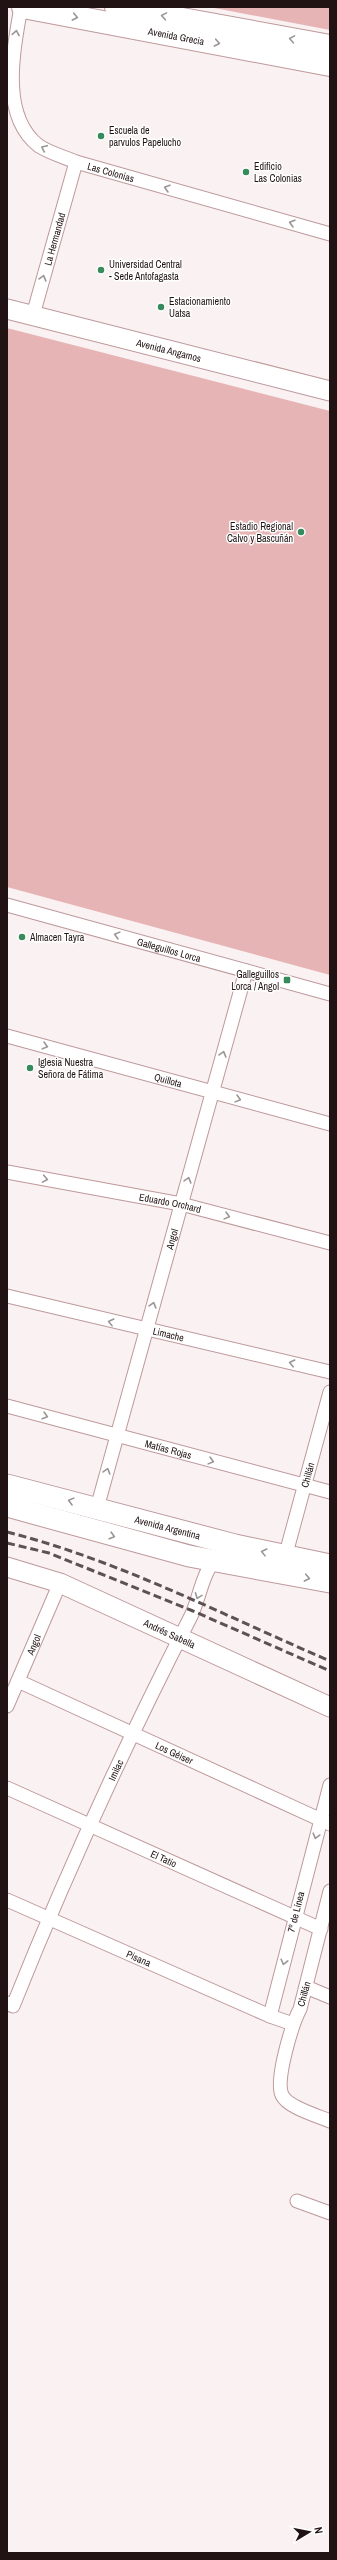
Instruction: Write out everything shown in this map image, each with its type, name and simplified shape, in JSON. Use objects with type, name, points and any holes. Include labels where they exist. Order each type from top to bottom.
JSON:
[{"type":"highway","name":"Avenida Grecia","points":[[22,7],[330,65]]},
{"type":"highway","name":"Avenida Grecia","points":[[116,7],[330,46]]},
{"type":"main road","name":"Avenida Angamos","points":[[7,309],[330,391]]},
{"type":"main road","name":"Avenida Argentina","points":[[7,1485],[235,1545],[285,1557],[330,1565]]},
{"type":"main road","points":[[7,1506],[167,1550],[330,1582]]},
{"type":"main road","name":"Andrés Sabella","points":[[7,1567],[60,1583],[330,1707]]},
{"type":"street","name":"Las Colonias","points":[[22,7],[8,83],[10,108],[25,136],[40,147],[76,162],[330,234]]},
{"type":"street","name":"La Hermandad","points":[[33,315],[76,162]]},
{"type":"street","name":"Galleguillos Lorca","points":[[7,905],[330,994]]},
{"type":"street","name":"Angol","points":[[97,1508],[246,971]]},
{"type":"street","name":"Quillota","points":[[7,1036],[330,1124]]},
{"type":"street","name":"Eduardo Orchard","points":[[7,1172],[181,1204],[330,1244]]},
{"type":"street","name":"Limache","points":[[7,1296],[146,1330],[330,1372]]},
{"type":"street","name":"Chillán","points":[[285,1557],[330,1392]]},
{"type":"street","name":"Matías Rojas","points":[[7,1406],[330,1492]]},
{"type":"street","points":[[214,1560],[235,1545]]},
{"type":"street","name":"Imilac","points":[[10,2004],[132,1732],[194,1610],[214,1560]]},
{"type":"street","name":"Angol","points":[[7,1706],[60,1583]]},
{"type":"street","name":"Los Géiser","points":[[18,1681],[132,1732],[325,1822]]},
{"type":"street","name":"7º de Línea","points":[[270,2016],[294,1918],[325,1822],[330,1785]]},
{"type":"street","name":"El Tatio","points":[[7,1788],[320,1929]]},
{"type":"street","name":"Chillán","points":[[330,1891],[300,2009],[293,2024],[280,2084],[282,2096],[289,2104],[330,2121]]},
{"type":"street","name":"Pisana","points":[[7,1900],[270,2016]]},
{"type":"street","points":[[306,1987],[330,1997]]},
{"type":"street","points":[[270,2016],[293,2024]]},
{"type":"street","points":[[297,2201],[330,2213]]},
{"type":"shaded area","points":[[209,7],[330,7],[330,30]]},
{"type":"shaded area","points":[[7,328],[330,411],[330,975],[7,887]]},
{"type":"railway","points":[[7,1532],[48,1544],[130,1573],[330,1661]]},
{"type":"railway","points":[[7,1543],[49,1553],[193,1611],[330,1671]]},
{"type":"place","name":"Escuela de parvulos Papelucho","points":[[101,136]]},
{"type":"place","name":"Edificio Las Colonias","points":[[246,172]]},
{"type":"place","name":"Universidad Central - Sede Antofagasta","points":[[101,270]]},
{"type":"place","name":"Estacionamiento Uatsa","points":[[161,307]]},
{"type":"place","name":"Estadio Regional Calvo y Bascuñán","points":[[301,532]]},
{"type":"place","name":"Almacen Tayra","points":[[22,937]]},
{"type":"place","name":"Galleguillos Lorca / Angol","points":[[287,980]]},
{"type":"place","name":"Iglesia Nuestra Señora de Fátima","points":[[30,1068]]}]
